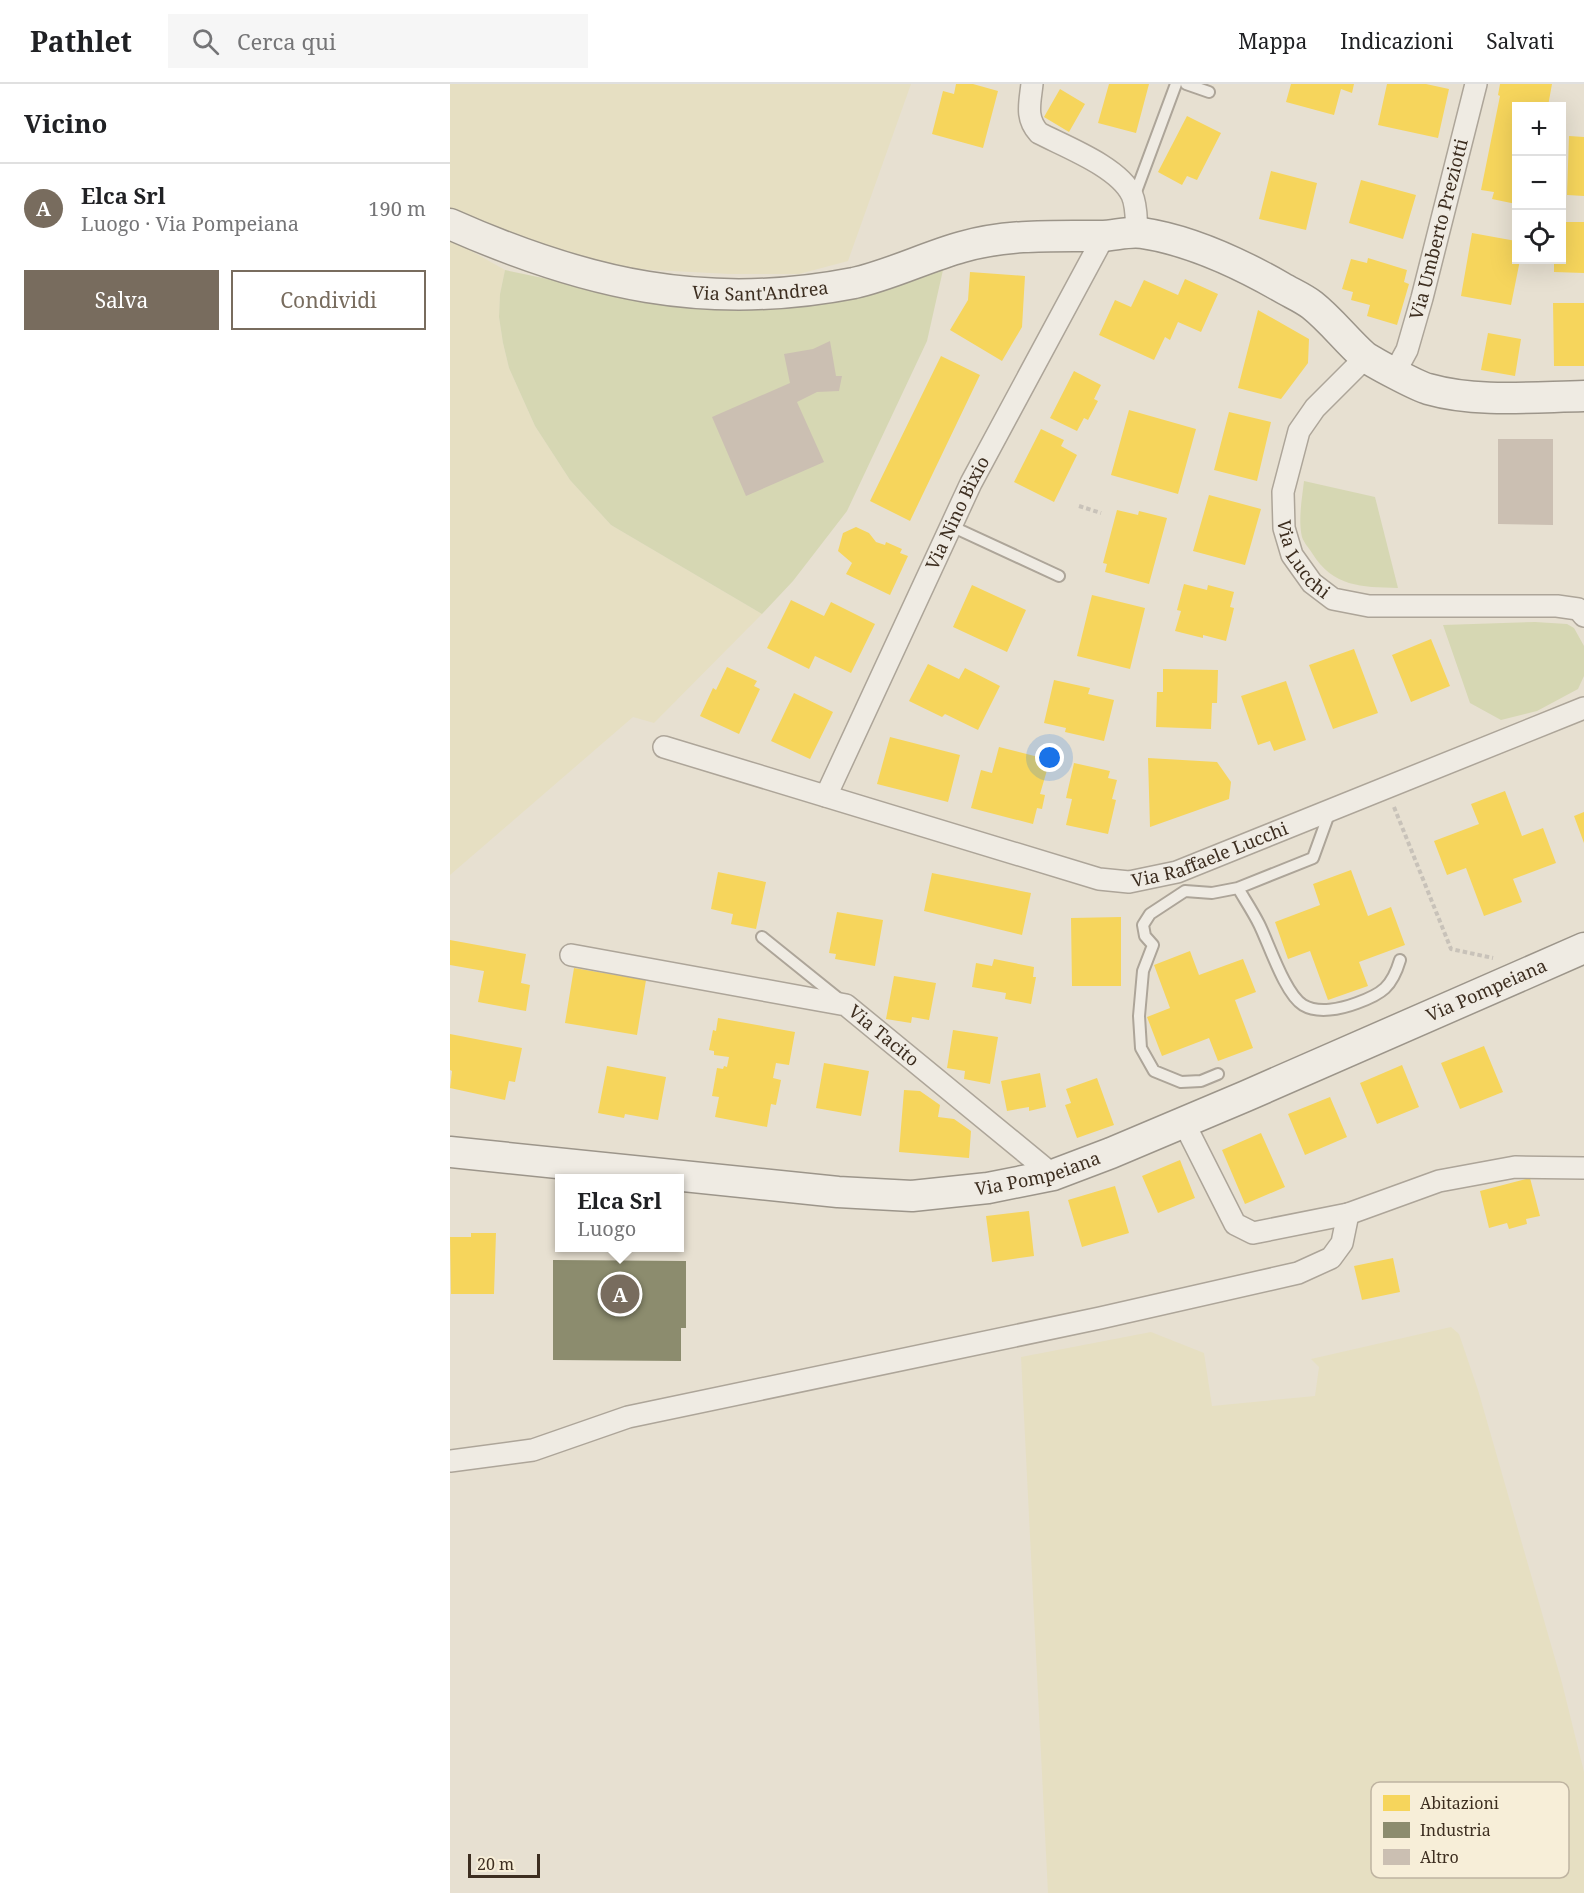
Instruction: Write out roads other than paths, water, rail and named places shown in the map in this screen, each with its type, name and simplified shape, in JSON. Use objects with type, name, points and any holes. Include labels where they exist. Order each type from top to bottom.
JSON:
[{"type":"street","points":[[1032,84],[1029,114],[1032,125],[1039,133],[1102,166],[1127,187],[1133,198],[1137,232]]},
{"type":"street","name":"Via Umberto Preziotti","points":[[1395,372],[1407,350],[1422,298],[1476,84]]},
{"type":"street","name":"Via Sant'Andrea","points":[[450,224],[507,249],[600,278],[674,292],[723,294],[765,294],[856,282],[965,246],[1023,236],[1104,236]]},
{"type":"street","points":[[1104,236],[1137,232],[1175,240],[1262,276],[1313,306],[1366,357],[1427,389],[1489,399],[1584,396]]},
{"type":"street","name":"Via Nino Bixio","points":[[826,796],[971,483],[1104,236]]},
{"type":"street","name":"Via Lucchi","points":[[1366,357],[1315,408],[1299,431],[1283,492],[1284,528],[1292,555],[1312,583],[1333,599],[1369,606],[1557,606],[1578,609],[1584,616]]},
{"type":"street","name":"Via Raffaele Lucchi","points":[[664,747],[1099,879],[1129,882],[1181,882],[1330,811],[1584,708]]},
{"type":"street","name":"Via Pompeiana","points":[[684,1176],[838,1192],[912,1196],[988,1188],[1053,1175],[1184,1123],[1584,948]]},
{"type":"street","name":"Via Tacito","points":[[571,955],[846,1005],[1053,1175]]},
{"type":"street","points":[[1184,1123],[1235,1224],[1253,1233],[1348,1214],[1438,1181],[1515,1167],[1584,1168]]},
{"type":"street","name":"Via Pompeiana","points":[[450,1152],[663,1174]]},
{"type":"street","points":[[450,1461],[533,1450],[628,1416],[1100,1318],[1298,1273],[1331,1257],[1342,1243],[1348,1214]]},
{"type":"lane","points":[[1133,198],[1176,84]]},
{"type":"lane","points":[[1186,84],[1209,92]]},
{"type":"lane","points":[[951,526],[1059,576]]},
{"type":"lane","points":[[1218,1074],[1201,1081],[1181,1082],[1154,1071],[1141,1048],[1139,1016],[1143,971],[1154,945],[1145,936],[1143,925],[1150,914],[1181,882],[1212,893],[1238,888],[1313,858],[1330,811]]},
{"type":"lane","points":[[1238,888],[1259,925],[1291,992],[1301,1004],[1315,1010],[1347,1007],[1376,996],[1387,988],[1396,973],[1400,960]]},
{"type":"lane","points":[[762,937],[846,1005]]},
{"type":"place","name":"Elca Srl","points":[[620,1294]]}]
